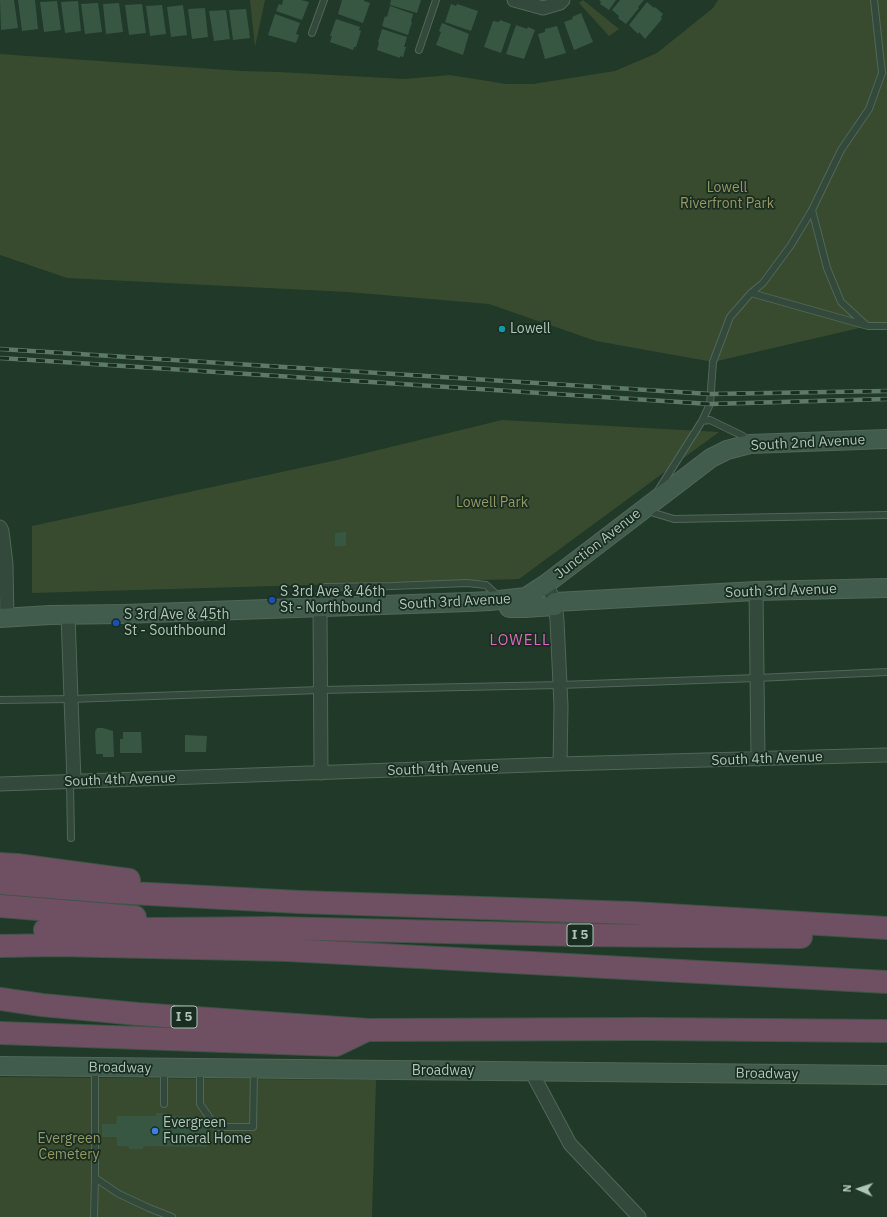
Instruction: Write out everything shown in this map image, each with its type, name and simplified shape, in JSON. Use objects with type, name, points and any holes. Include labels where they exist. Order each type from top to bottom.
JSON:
[{"type":"highway","points":[[0,864],[299,902]]},
{"type":"highway","points":[[0,883],[112,892],[299,902],[633,913],[887,928]]},
{"type":"highway","name":"I 5","points":[[0,906],[273,928],[575,935],[887,938]]},
{"type":"highway","points":[[0,930],[273,928]]},
{"type":"highway","points":[[0,946],[56,945],[288,950],[887,982]]},
{"type":"highway","name":"I 5","points":[[0,999],[42,1005],[138,1014],[368,1030],[646,1029],[887,1031]]},
{"type":"highway","points":[[0,1033],[336,1045],[368,1030]]},
{"type":"street","points":[[514,0],[543,8],[560,3],[562,0]]},
{"type":"street","name":"South 2nd Avenue","points":[[651,504],[711,458],[727,450],[750,444],[887,439]]},
{"type":"street","name":"Junction Avenue","points":[[546,584],[651,504]]},
{"type":"street","points":[[0,527],[2,531],[6,564],[2,617]]},
{"type":"street","points":[[546,584],[555,604],[561,706],[560,764]]},
{"type":"street","name":"South 3rd Avenue","points":[[2,617],[320,608],[502,600],[526,597],[546,584]]},
{"type":"street","name":"South 3rd Avenue","points":[[434,603],[492,608],[525,608],[555,604],[756,591],[887,588]]},
{"type":"street","points":[[756,591],[758,759]]},
{"type":"street","points":[[320,608],[321,773]]},
{"type":"street","points":[[68,616],[72,782]]},
{"type":"street","name":"South 4th Avenue","points":[[0,784],[560,764],[887,755]]},
{"type":"street","name":"Broadway","points":[[0,1066],[887,1075]]},
{"type":"street","points":[[531,1071],[570,1144],[639,1217]]},
{"type":"lane","points":[[312,33],[324,0]]},
{"type":"lane","points":[[419,50],[436,0]]},
{"type":"lane","points":[[874,0],[882,73],[869,109],[841,150],[812,210],[791,245],[763,283],[730,317],[713,362],[710,404],[702,421],[651,504],[654,512],[674,519],[887,515]]},
{"type":"lane","points":[[812,210],[827,268],[841,302],[868,326]]},
{"type":"lane","points":[[752,293],[868,326],[887,326]]},
{"type":"lane","points":[[702,421],[710,420],[742,436],[750,444]]},
{"type":"lane","points":[[320,608],[320,594],[325,587],[466,583],[486,586],[502,600]]},
{"type":"lane","points":[[0,700],[71,699],[320,690],[560,685],[887,672]]},
{"type":"lane","points":[[71,838],[72,782]]},
{"type":"lane","points":[[94,1217],[95,1067]]},
{"type":"lane","points":[[164,1068],[164,1104]]},
{"type":"lane","points":[[200,1069],[200,1104],[216,1127],[253,1127],[254,1069]]},
{"type":"lane","points":[[95,1178],[120,1194],[172,1217]]},
{"type":"green space","points":[[250,0],[265,0],[255,47]]},
{"type":"green space","points":[[583,0],[619,29],[609,36],[579,3]]},
{"type":"green space","name":"Lowell Riverfront Park","points":[[718,0],[887,0],[887,326],[868,326],[713,362],[596,341],[489,304],[348,292],[67,278],[0,255],[0,54],[241,71],[404,79],[450,75],[506,84],[533,84],[615,71],[657,53],[713,8]]},
{"type":"green space","name":"Lowell Park","points":[[502,420],[719,432],[519,579],[32,593],[32,526],[337,460]]},
{"type":"green space","name":"Evergreen Cemetery","points":[[0,1077],[376,1080],[372,1217],[0,1217]]},
{"type":"building","points":[[0,0],[14,0],[18,28],[1,30]]},
{"type":"building","points":[[18,0],[35,0],[38,29],[22,31]]},
{"type":"building","points":[[283,0],[301,0],[309,2],[302,20],[276,11],[279,4],[282,5]]},
{"type":"building","points":[[342,0],[364,0],[370,3],[363,23],[338,14]]},
{"type":"building","points":[[391,0],[421,0],[417,13],[390,5]]},
{"type":"building","points":[[599,0],[616,0],[609,10],[600,4],[601,2]]},
{"type":"building","points":[[620,0],[644,0],[626,24],[618,18],[619,16],[612,10]]},
{"type":"building","points":[[57,1],[61,30],[44,32],[40,2]]},
{"type":"building","points":[[78,1],[81,31],[65,33],[61,2]]},
{"type":"building","points":[[647,2],[663,14],[661,17],[662,19],[645,39],[639,32],[638,34],[629,25]]},
{"type":"building","points":[[98,3],[102,32],[85,34],[81,4]]},
{"type":"building","points":[[119,3],[123,32],[106,34],[103,4]]},
{"type":"building","points":[[142,4],[146,33],[129,35],[125,5]]},
{"type":"building","points":[[451,4],[456,6],[457,4],[478,11],[471,31],[445,22]]},
{"type":"building","points":[[162,5],[166,34],[150,36],[146,6]]},
{"type":"building","points":[[183,5],[187,35],[171,37],[167,7]]},
{"type":"building","points":[[390,6],[413,14],[408,35],[382,26],[385,16],[387,17]]},
{"type":"building","points":[[205,8],[208,37],[192,39],[188,9]]},
{"type":"building","points":[[246,9],[250,38],[233,40],[229,10]]},
{"type":"building","points":[[226,10],[230,39],[214,41],[209,11]]},
{"type":"building","points":[[581,13],[593,42],[574,50],[564,22],[573,19],[572,17]]},
{"type":"building","points":[[275,14],[300,23],[296,34],[299,35],[296,43],[268,35]]},
{"type":"building","points":[[336,19],[360,27],[359,30],[361,31],[356,47],[354,47],[353,50],[330,42],[332,36],[330,36]]},
{"type":"building","points":[[500,20],[511,24],[501,53],[484,47],[493,21],[499,22]]},
{"type":"building","points":[[442,23],[469,34],[463,55],[436,45],[441,32],[439,31]]},
{"type":"building","points":[[516,25],[535,30],[524,59],[506,54]]},
{"type":"building","points":[[557,26],[566,53],[545,59],[538,34],[545,32],[545,29]]},
{"type":"building","points":[[382,29],[407,37],[403,57],[400,56],[400,58],[377,50]]},
{"type":"building","points":[[346,532],[346,546],[335,546],[335,533]]},
{"type":"building","points":[[97,728],[113,731],[114,757],[103,757],[103,754],[96,754],[95,732]]},
{"type":"building","points":[[123,732],[141,732],[142,753],[120,753],[120,739],[123,739]]},
{"type":"building","points":[[185,735],[207,736],[206,752],[185,752]]},
{"type":"building","name":"Evergreen Funeral Home","points":[[156,1113],[166,1113],[166,1116],[208,1117],[207,1147],[143,1146],[143,1149],[129,1149],[129,1146],[117,1146],[117,1137],[102,1137],[102,1124],[116,1124],[117,1116],[156,1116]]},
{"type":"railway","points":[[0,349],[710,394],[887,391]]},
{"type":"railway","points":[[0,358],[710,404],[887,399]]},
{"type":"place","name":"Lowell","points":[[502,329]]},
{"type":"place","name":"S 3rd Ave & 46th St - Northbound","points":[[272,600]]},
{"type":"place","name":"S 3rd Ave & 45th St - Southbound","points":[[116,623]]},
{"type":"place","name":"Evergreen Funeral Home","points":[[155,1131]]},
{"type":"district","name":"LOWELL","points":[[520,641]]}]
